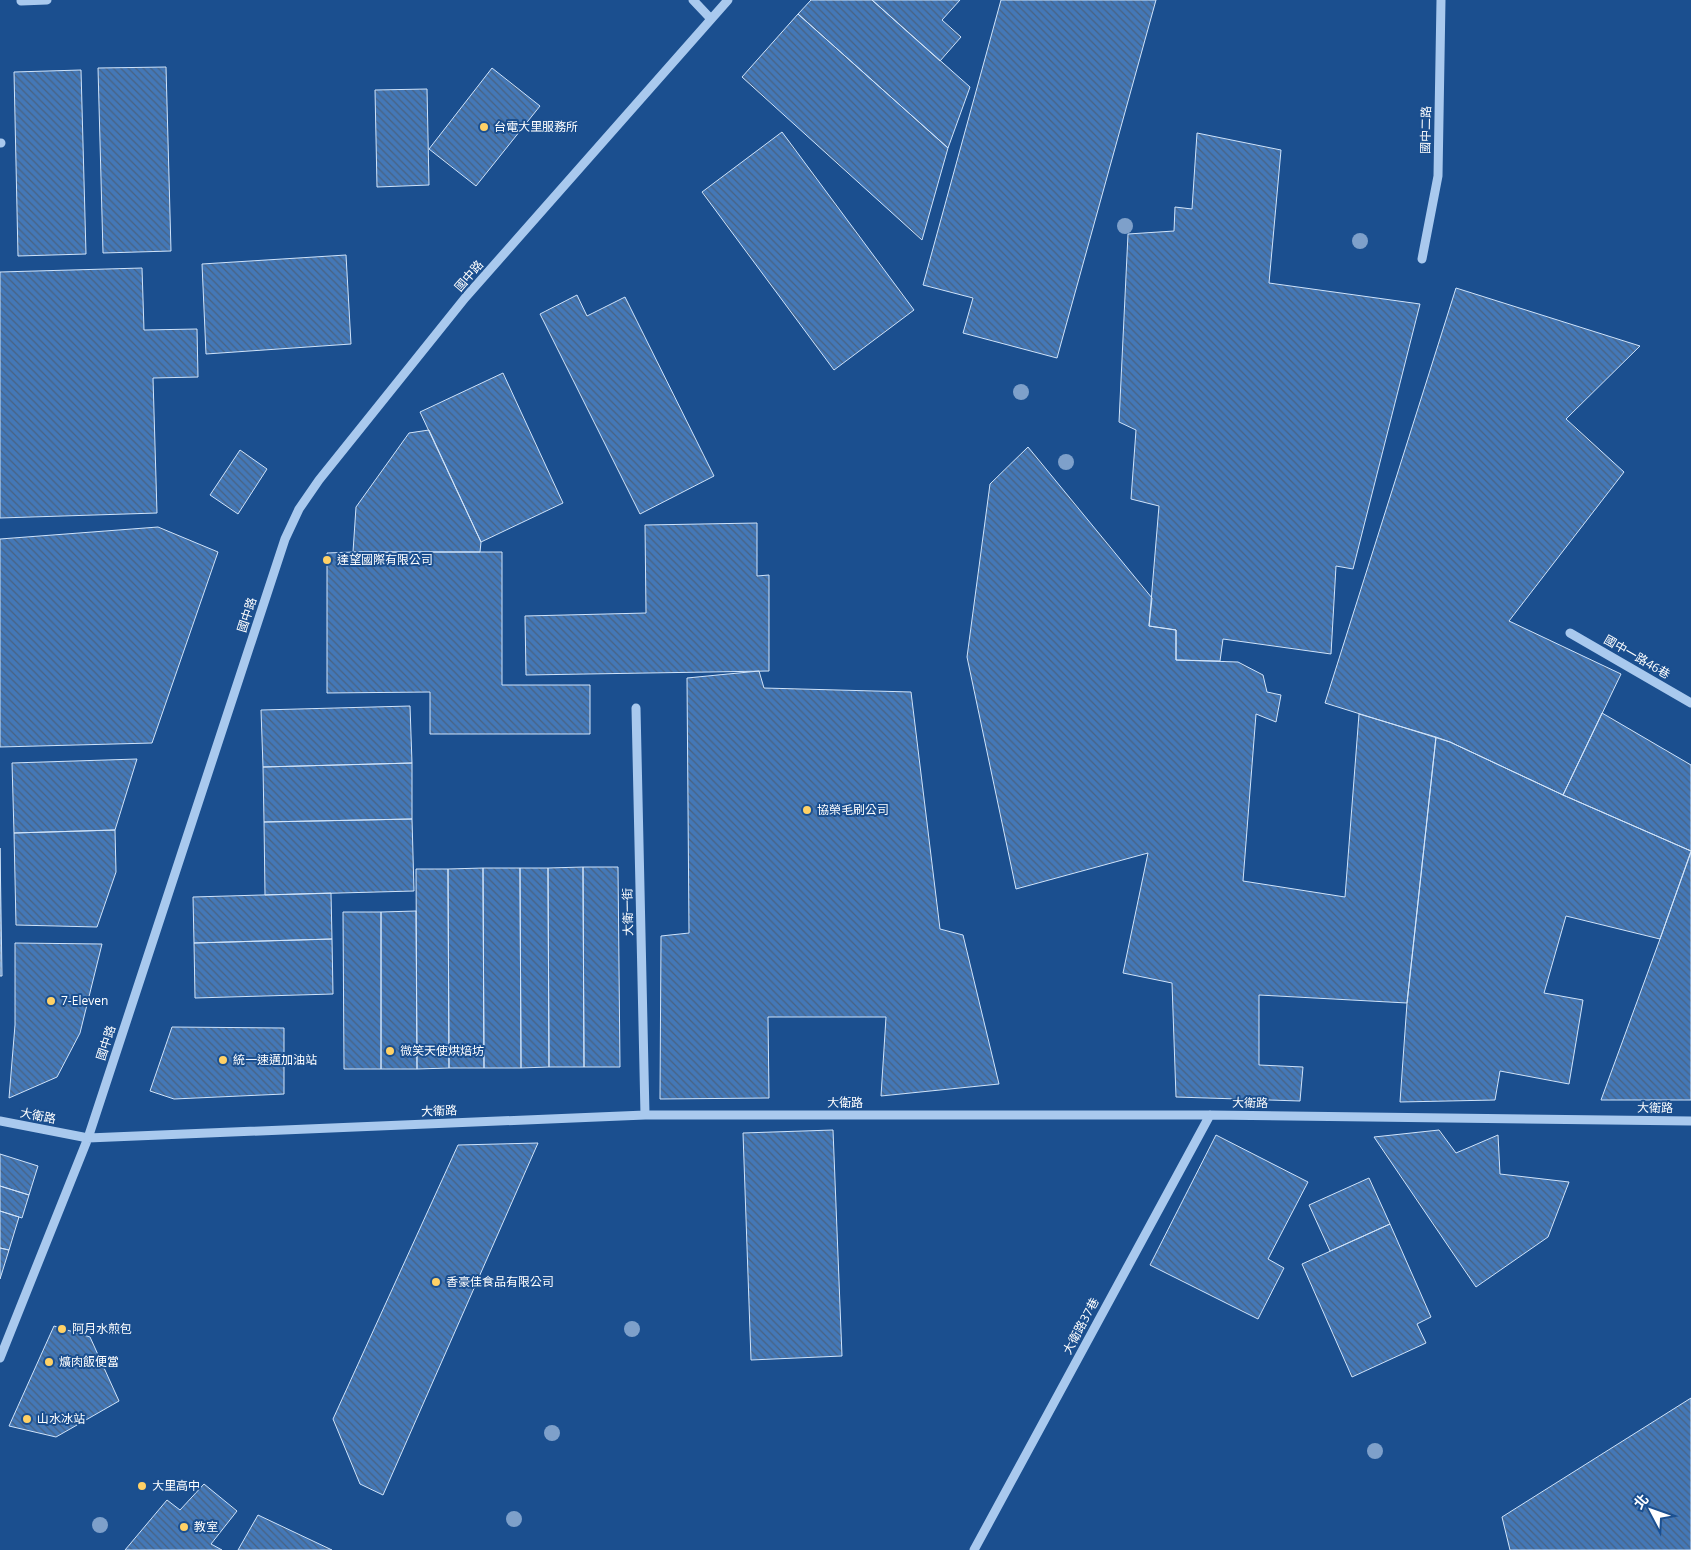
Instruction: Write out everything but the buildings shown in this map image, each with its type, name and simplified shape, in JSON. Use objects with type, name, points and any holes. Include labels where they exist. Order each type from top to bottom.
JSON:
[{"type":"street","points":[[21,1],[46,0]]},
{"type":"street","points":[[693,0],[711,18]]},
{"type":"street","name":"國中路","points":[[0,1358],[3,1341],[88,1138],[279,557],[299,509],[325,473],[465,298],[728,0]]},
{"type":"street","name":"國中二路","points":[[1422,259],[1438,176],[1441,0]]},
{"type":"street","name":"國中一路46巷","points":[[1570,633],[1691,703]]},
{"type":"street","name":"大衛一街","points":[[636,708],[645,1115]]},
{"type":"street","name":"大衛路","points":[[0,1121],[88,1138],[645,1115],[1210,1114],[1691,1121]]},
{"type":"street","name":"大衛路37巷","points":[[974,1550],[1210,1114]]},
{"type":"place","name":"台電大里服務所","points":[[484,127]]},
{"type":"place","name":"達望國際有限公司","points":[[327,560]]},
{"type":"place","name":"協榮毛刷公司","points":[[807,810]]},
{"type":"place","name":"7-Eleven","points":[[51,1001]]},
{"type":"place","name":"微笑天使烘焙坊","points":[[390,1051]]},
{"type":"place","name":"統一速邁加油站","points":[[223,1060]]},
{"type":"place","name":"香豪佳食品有限公司","points":[[436,1282]]},
{"type":"place","name":"阿月水煎包","points":[[62,1329]]},
{"type":"place","name":"爌肉飯便當","points":[[49,1362]]},
{"type":"place","name":"山水冰站","points":[[27,1419]]},
{"type":"place","name":"大里高中","points":[[142,1486]]},
{"type":"place","name":"教室","points":[[184,1527]]}]
